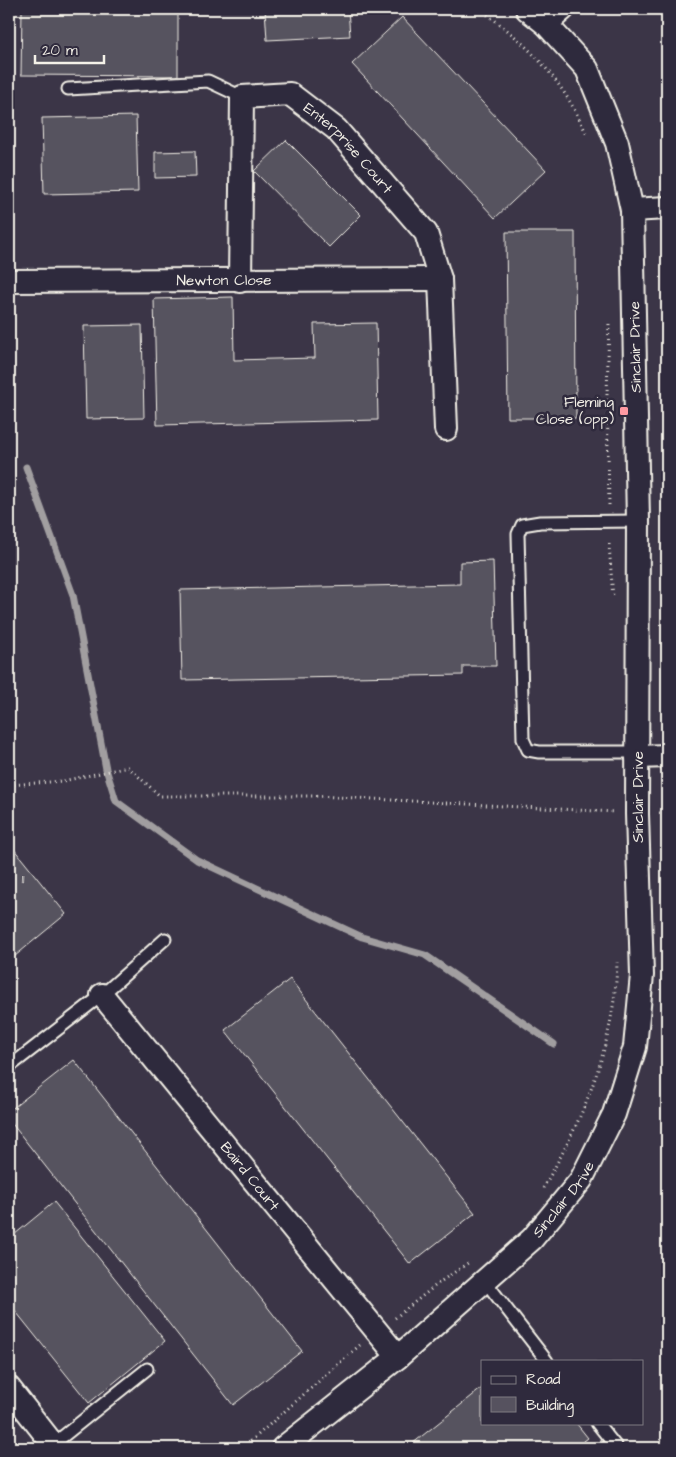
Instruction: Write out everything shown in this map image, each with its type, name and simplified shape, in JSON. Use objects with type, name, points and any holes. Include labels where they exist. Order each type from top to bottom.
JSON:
[{"type":"street","name":"Sinclair Drive","points":[[282,1448],[398,1357],[532,1240],[581,1180],[614,1114],[635,1047],[642,975],[624,812],[637,754],[638,521],[632,210],[617,142],[587,69],[554,16],[527,9]]},
{"type":"street","name":"Enterprise Court","points":[[242,97],[290,94],[336,129],[426,233],[440,279],[446,429]]},
{"type":"street","points":[[240,281],[242,97]]},
{"type":"street","points":[[632,210],[667,208]]},
{"type":"street","name":"Newton Close","points":[[9,282],[440,279]]},
{"type":"street","points":[[637,754],[667,756]]},
{"type":"street","name":"Baird Court","points":[[102,995],[398,1357]]},
{"type":"street","points":[[9,1388],[52,1447]]},
{"type":"lane","points":[[68,89],[208,81],[242,97]]},
{"type":"lane","points":[[637,754],[538,752],[528,750],[523,739],[518,534],[522,525],[540,522],[638,521]]},
{"type":"lane","points":[[9,1067],[102,995],[165,939]]},
{"type":"lane","points":[[485,1281],[546,1360]]},
{"type":"lane","points":[[52,1447],[147,1369]]},
{"type":"lane","points":[[598,1424],[617,1448]]},
{"type":"path","points":[[479,9],[538,56],[578,113],[588,138]]},
{"type":"path","points":[[609,505],[607,395],[610,316]]},
{"type":"path","points":[[9,785],[63,781],[128,767],[160,796],[318,796],[667,813]]},
{"type":"path","points":[[536,1196],[569,1144],[597,1078],[611,1020],[616,983],[617,955]]},
{"type":"path","points":[[392,1321],[440,1282],[476,1258]]},
{"type":"path","points":[[243,1448],[362,1343]]},
{"type":"shaded area","points":[[9,9],[667,9],[667,1448],[9,1448]]},
{"type":"building","points":[[22,9],[178,9],[178,76],[21,75]]},
{"type":"building","points":[[265,9],[348,9],[350,36],[267,40]]},
{"type":"building","points":[[402,17],[546,170],[495,218],[352,64]]},
{"type":"building","points":[[136,116],[138,192],[44,194],[42,118]]},
{"type":"building","points":[[286,140],[361,215],[329,247],[254,171]]},
{"type":"building","points":[[195,151],[196,177],[155,178],[155,152]]},
{"type":"building","points":[[506,232],[575,232],[576,418],[508,418]]},
{"type":"building","points":[[233,297],[234,360],[315,358],[314,324],[376,323],[378,420],[157,425],[154,299]]},
{"type":"building","points":[[142,325],[144,418],[86,419],[84,326]]},
{"type":"building","points":[[493,561],[496,666],[463,666],[463,675],[182,680],[180,590],[460,584],[460,562]]},
{"type":"building","points":[[9,843],[66,914],[9,961]]},
{"type":"building","points":[[290,979],[475,1213],[410,1264],[225,1030]]},
{"type":"building","points":[[74,1060],[302,1351],[233,1405],[9,1120],[9,1111]]},
{"type":"building","points":[[54,1202],[165,1341],[89,1403],[9,1303],[9,1239]]},
{"type":"building","points":[[481,1389],[481,1424],[577,1424],[588,1438],[575,1448],[407,1448]]},
{"type":"waterway","points":[[26,467],[73,595],[106,769],[116,801],[197,860],[362,937],[425,955],[554,1044]]},
{"type":"place","name":"Fleming Close (opp)","points":[[624,411]]}]
